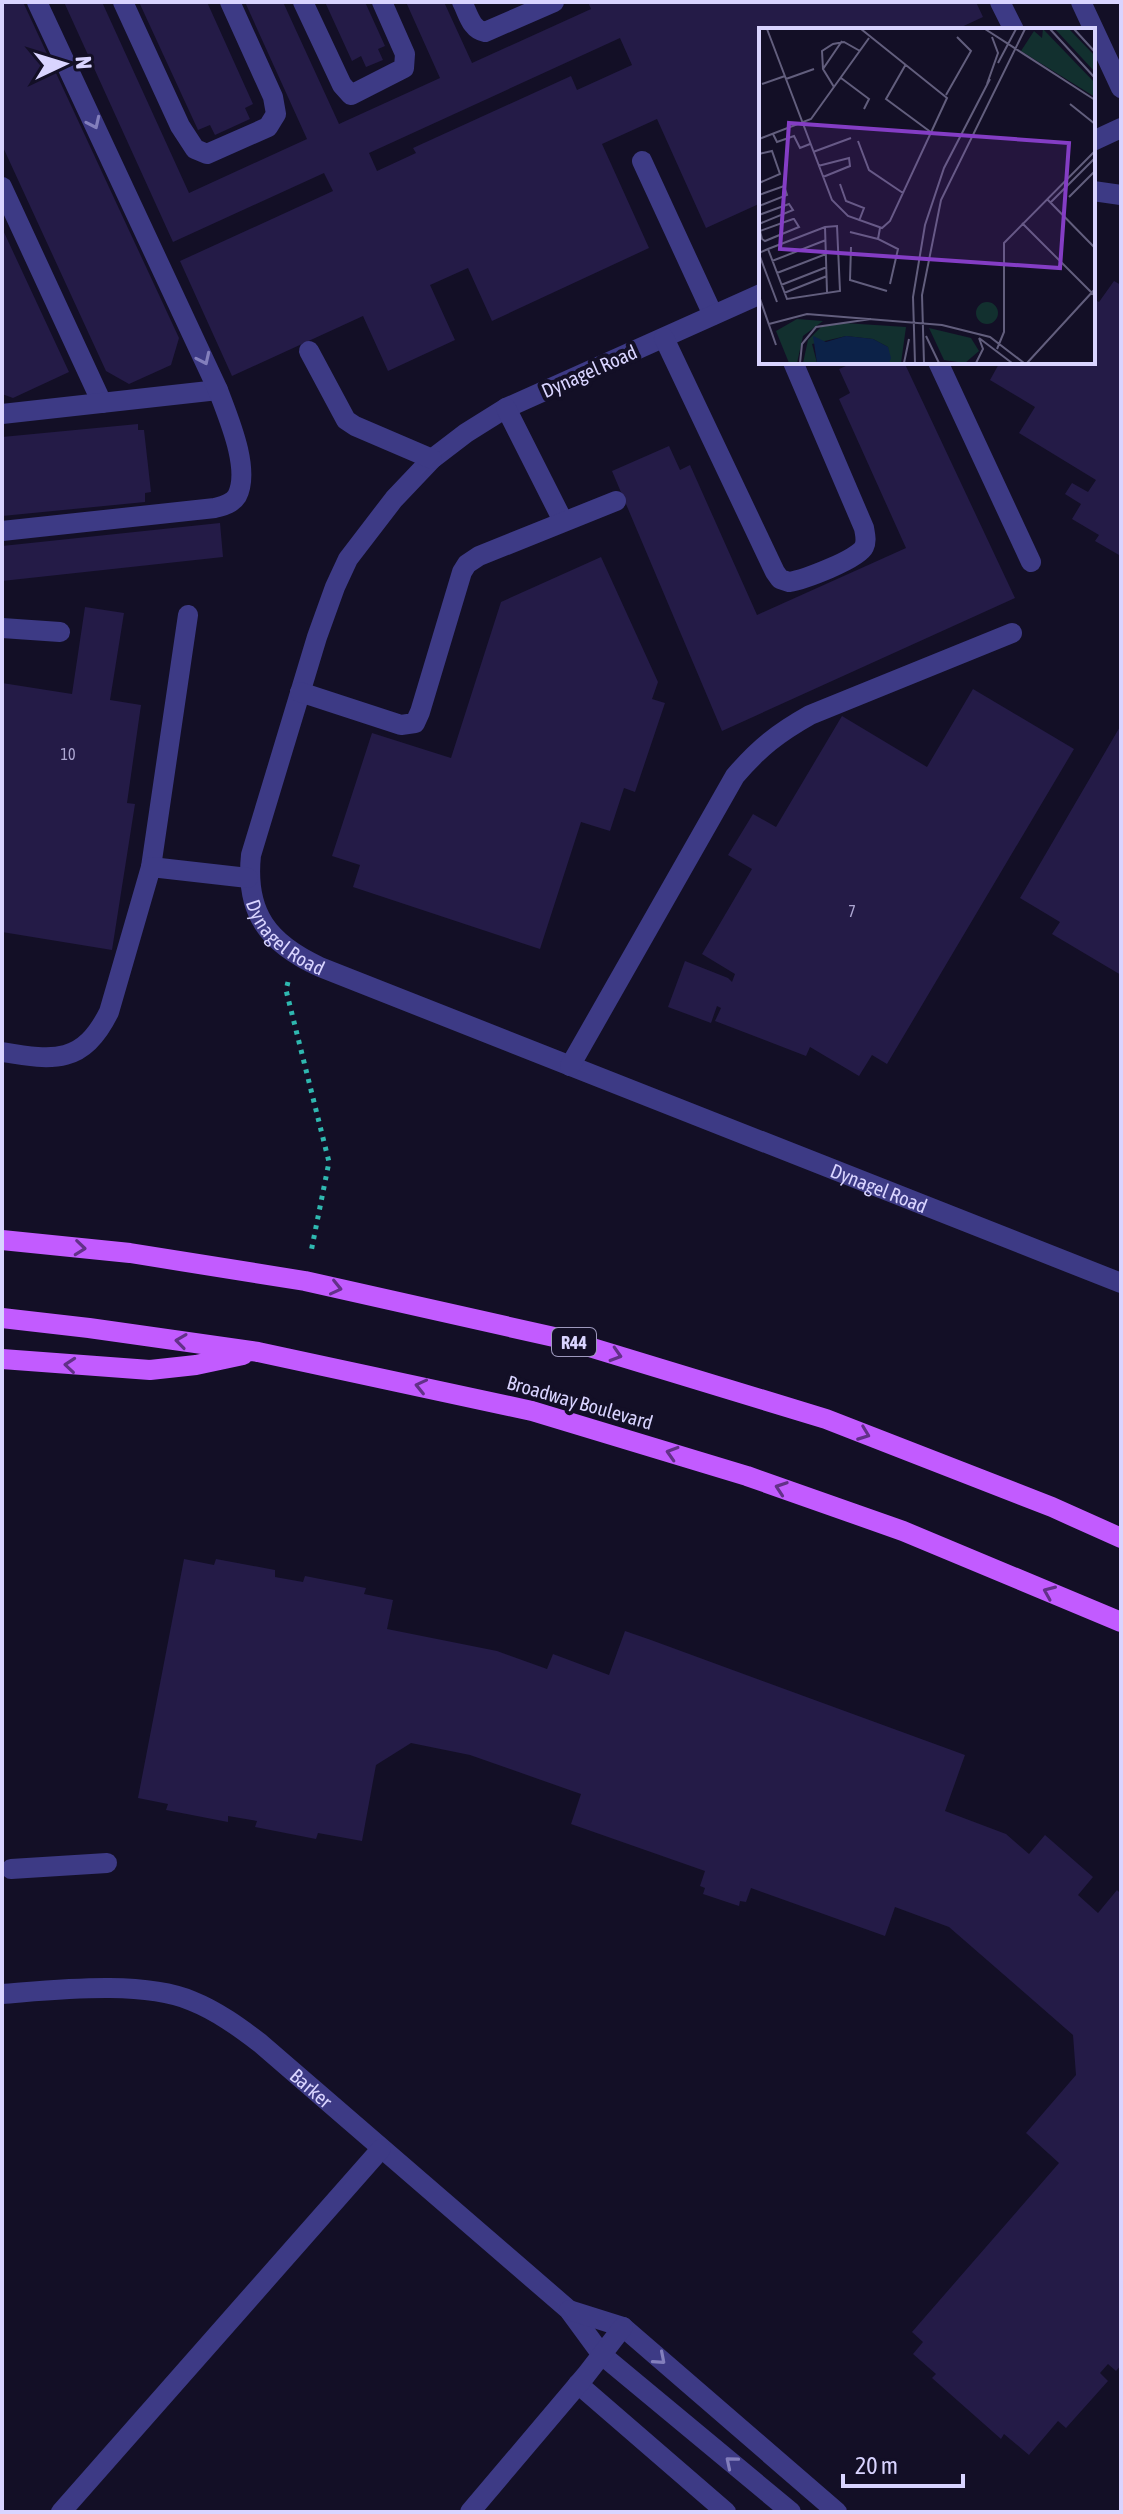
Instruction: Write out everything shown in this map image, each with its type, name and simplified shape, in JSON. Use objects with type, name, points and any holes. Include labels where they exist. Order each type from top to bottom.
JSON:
[{"type":"main road","name":"R44","points":[[2,1240],[130,1253],[305,1281],[563,1339],[826,1419],[1052,1507],[1121,1538]]},
{"type":"main road","name":"Broadway Boulevard","points":[[2,1318],[258,1352],[532,1411],[747,1476],[903,1531],[1121,1622]]},
{"type":"main road","points":[[2,1359],[150,1370],[196,1365],[258,1352]]},
{"type":"street","points":[[2,531],[215,508],[231,503],[237,496],[239,460],[236,439],[218,390],[37,2]]},
{"type":"street","points":[[123,2],[180,126],[195,149],[207,154],[268,127],[276,114],[273,97],[230,2]]},
{"type":"street","points":[[303,2],[342,85],[351,95],[404,68],[405,54],[382,2]]},
{"type":"street","points":[[462,2],[473,25],[485,32],[554,2]]},
{"type":"street","points":[[1000,2],[1013,28]]},
{"type":"street","points":[[1081,2],[1093,28]]},
{"type":"street","points":[[1095,32],[1121,88]]},
{"type":"street","points":[[1095,140],[1121,128]]},
{"type":"street","points":[[642,161],[713,315]]},
{"type":"street","points":[[2,187],[102,403]]},
{"type":"street","points":[[1095,191],[1121,195]]},
{"type":"street","name":"Dynagel Road","points":[[759,295],[506,408],[432,459],[394,499],[348,559],[335,587],[251,855],[248,878],[251,896],[261,920],[273,937],[295,956],[1121,1283]]},
{"type":"street","points":[[664,338],[775,572],[780,579],[789,582],[852,558],[863,549],[865,543],[864,528],[794,364]]},
{"type":"street","points":[[309,351],[346,420],[432,459]]},
{"type":"street","points":[[939,364],[1031,562]]},
{"type":"street","points":[[2,414],[218,390]]},
{"type":"street","points":[[506,408],[563,521]]},
{"type":"street","points":[[300,692],[401,725],[415,723],[456,588],[467,564],[479,556],[616,501]]},
{"type":"street","points":[[2,1052],[50,1057],[71,1053],[88,1045],[109,1012],[151,867],[188,615]]},
{"type":"street","points":[[2,628],[60,632]]},
{"type":"street","points":[[570,1066],[735,776],[759,749],[780,732],[810,715],[1012,633]]},
{"type":"street","points":[[151,867],[248,878]]},
{"type":"street","points":[[11,1869],[107,1863]]},
{"type":"street","name":"Barker","points":[[2,1994],[83,1989],[150,1990],[190,2000],[227,2018],[260,2043],[569,2310],[602,2355],[786,2508]]},
{"type":"street","points":[[61,2512],[381,2149]]},
{"type":"street","name":"Barker","points":[[569,2310],[623,2327],[837,2512]]},
{"type":"street","points":[[470,2512],[623,2327]]},
{"type":"street","points":[[578,2384],[726,2512]]},
{"type":"street","points":[[786,2508],[802,2481]]},
{"type":"path","points":[[295,956],[286,990],[329,1162],[305,1281]]},
{"type":"building","points":[[2,2],[23,2],[179,338],[171,365],[129,384],[106,371],[2,145]]},
{"type":"building","points":[[64,2],[102,2],[189,193],[307,139],[245,2],[283,2],[339,124],[440,78],[406,2],[444,2],[472,63],[591,9],[588,2],[976,2],[983,17],[959,28],[759,28],[759,204],[706,228],[657,119],[602,144],[649,248],[492,321],[468,268],[430,285],[455,340],[388,371],[363,316],[232,376],[180,261],[333,191],[324,173],[173,242]],"holes":[[[620,38],[632,65],[577,90],[571,76],[413,148],[416,153],[377,171],[369,153]]]},
{"type":"building","points":[[139,2],[207,2],[253,104],[245,108],[250,119],[215,135],[210,125],[198,130]]},
{"type":"building","points":[[325,2],[365,2],[385,46],[378,49],[383,60],[366,67],[361,56],[352,61]]},
{"type":"building","points":[[2,228],[69,372],[13,398],[2,394]]},
{"type":"building","points":[[1114,281],[1121,285],[1119,555],[1095,541],[1099,535],[1072,519],[1081,504],[1065,494],[1072,483],[1088,492],[1096,480],[1019,433],[1035,407],[990,380],[999,364],[1095,364],[1095,300],[1099,302]]},
{"type":"building","points":[[850,364],[905,364],[1015,598],[722,731],[612,471],[669,446],[680,470],[690,465],[757,615],[906,548],[839,399],[850,393],[839,369]]},
{"type":"building","points":[[138,424],[138,430],[144,430],[151,492],[145,493],[145,502],[2,516],[2,437]]},
{"type":"building","points":[[220,523],[223,557],[2,581],[2,546]]},
{"type":"building","points":[[601,557],[658,682],[652,699],[665,703],[635,792],[624,788],[610,831],[581,822],[540,949],[353,887],[360,865],[332,856],[372,733],[451,758],[501,602]]},
{"type":"building","points":[[85,607],[124,613],[110,700],[141,705],[127,803],[135,804],[112,950],[2,932],[2,683],[72,694]]},
{"type":"building","points":[[973,689],[1074,749],[887,1064],[872,1055],[859,1076],[810,1047],[806,1056],[715,1021],[721,1008],[717,1006],[711,1023],[668,1007],[685,961],[732,982],[735,974],[702,954],[752,869],[728,855],[753,814],[776,827],[842,716],[927,767]]},
{"type":"building","points":[[1121,725],[1121,975],[1052,934],[1060,922],[1020,898]]},
{"type":"building","points":[[184,1559],[214,1565],[216,1559],[275,1570],[275,1577],[303,1582],[305,1576],[366,1588],[364,1594],[393,1600],[387,1629],[497,1651],[547,1669],[553,1654],[609,1675],[625,1631],[651,1640],[965,1755],[945,1811],[1006,1834],[1029,1854],[1045,1835],[1093,1877],[1078,1895],[1098,1913],[1117,1890],[1121,1894],[1121,2365],[1116,2371],[1108,2364],[1100,2373],[1108,2381],[1066,2428],[1058,2421],[1029,2455],[1004,2434],[1001,2439],[932,2378],[936,2374],[913,2354],[923,2342],[912,2332],[1059,2163],[1026,2133],[1076,2075],[1073,2035],[949,1927],[895,1907],[885,1936],[751,1888],[746,1902],[740,1901],[739,1906],[703,1894],[705,1888],[700,1886],[705,1871],[571,1824],[581,1794],[470,1755],[411,1743],[376,1765],[362,1841],[318,1833],[316,1839],[255,1827],[257,1821],[228,1816],[228,1822],[166,1810],[168,1804],[138,1798]]}]
